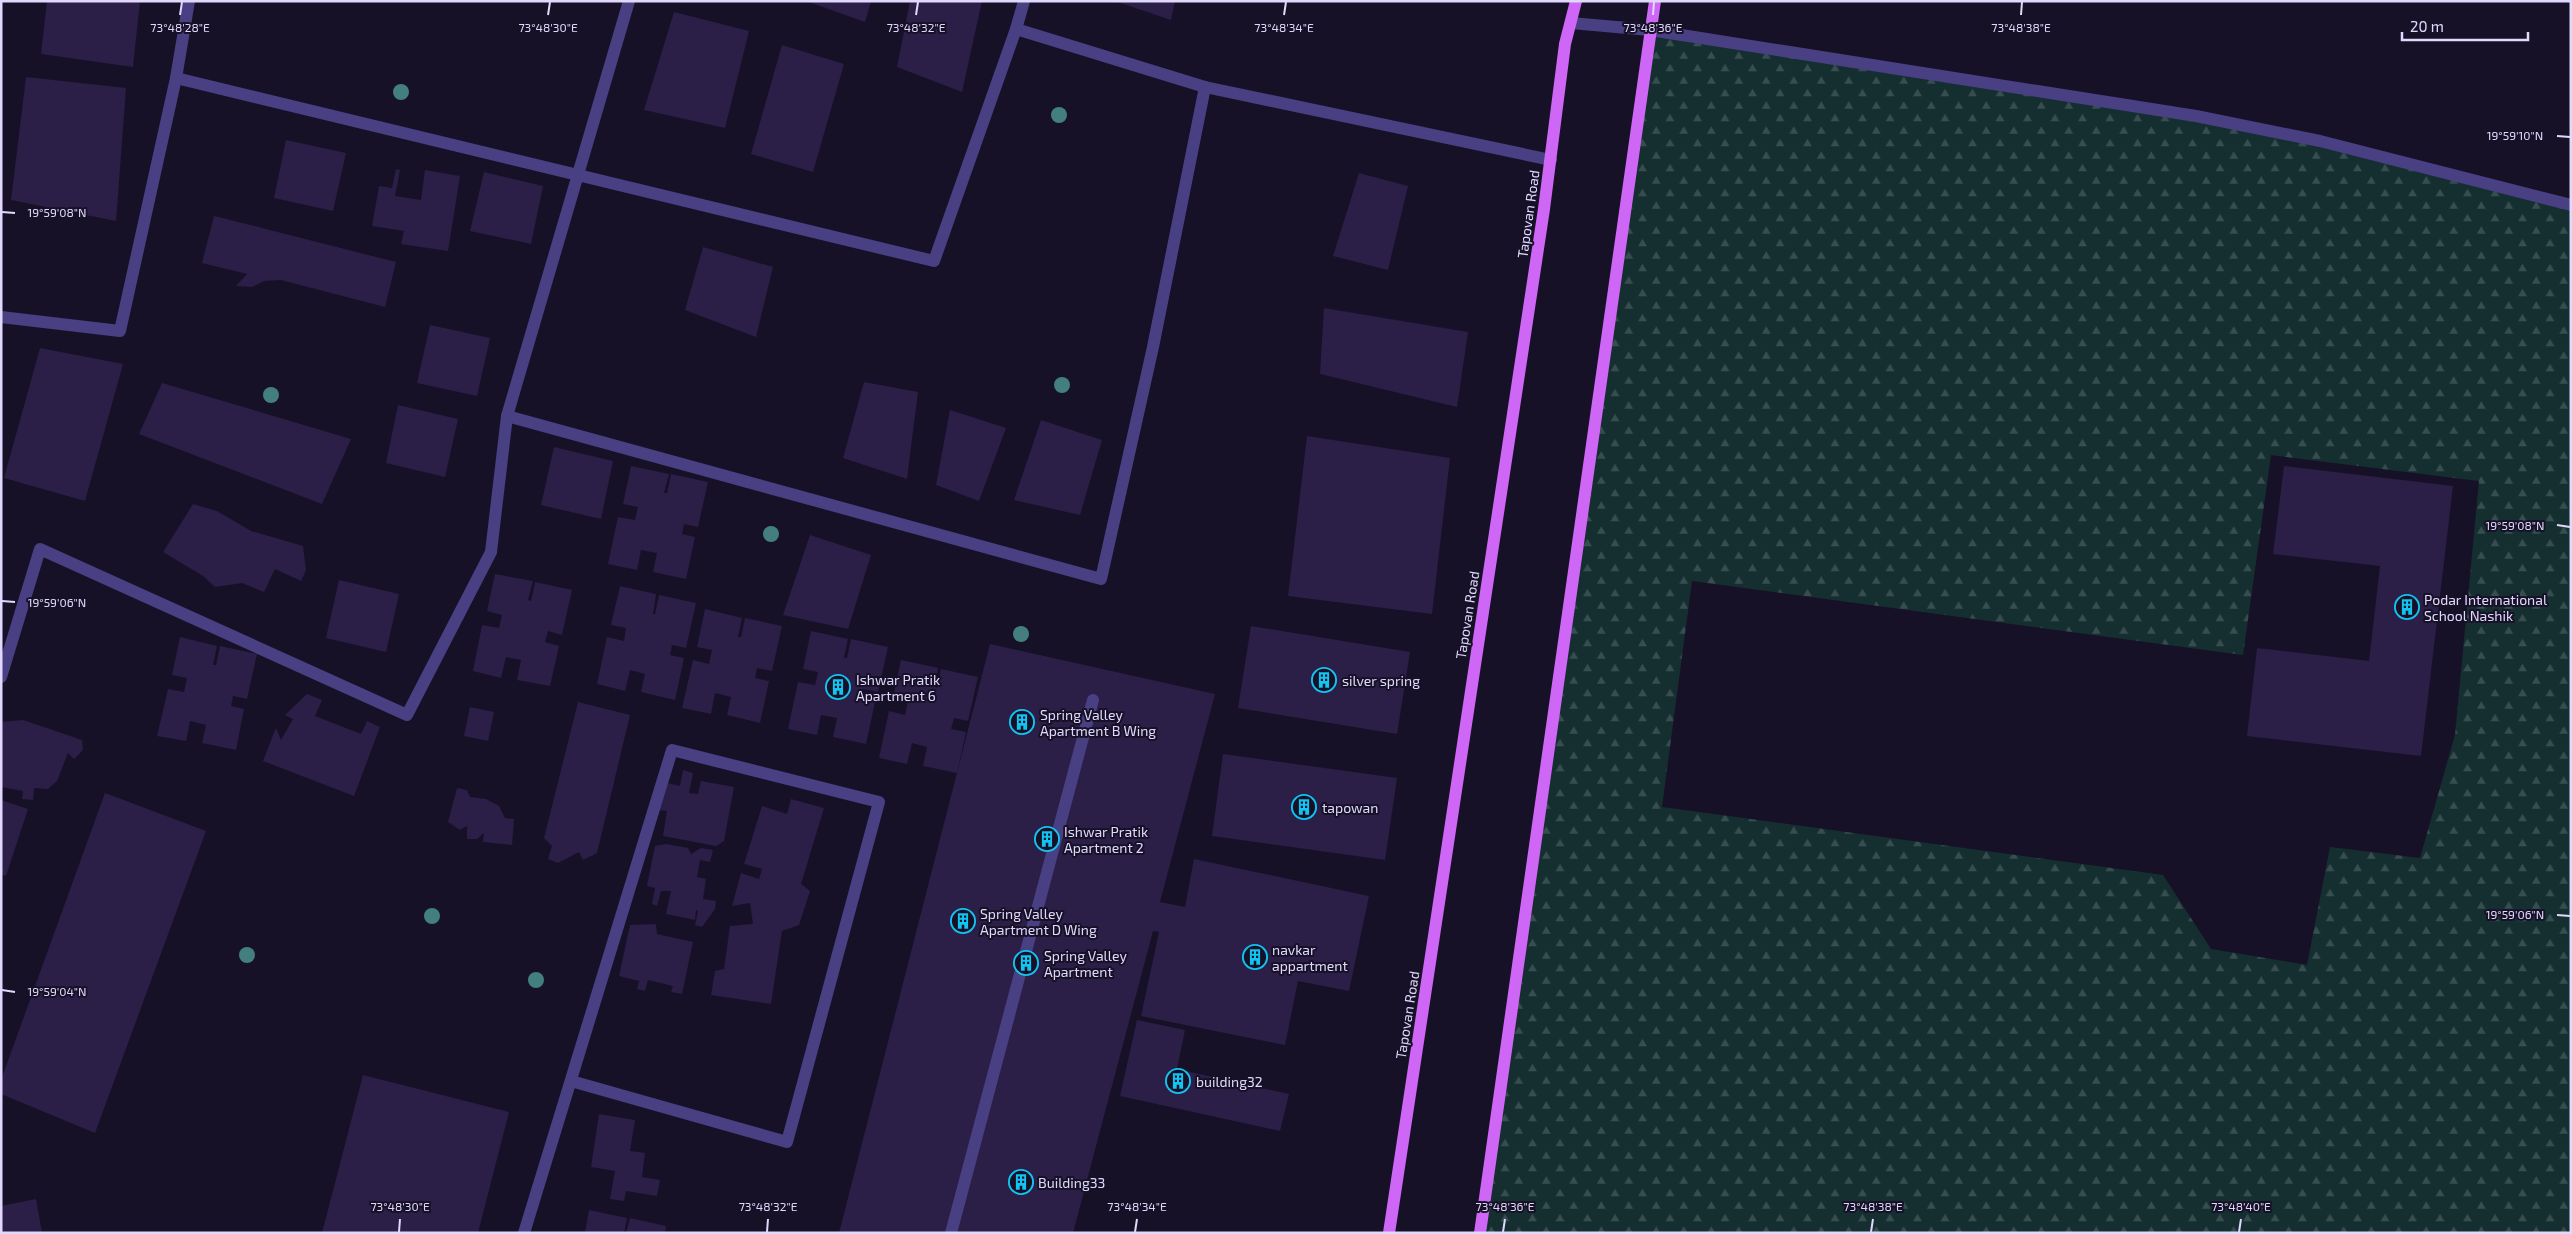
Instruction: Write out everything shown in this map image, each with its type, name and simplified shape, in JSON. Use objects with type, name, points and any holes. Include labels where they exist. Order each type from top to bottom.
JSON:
[{"type":"main road","name":"Tapovan Road","points":[[1389,1233],[1551,160],[1566,44],[1576,1]]},
{"type":"main road","points":[[1480,1233],[1655,1]]},
{"type":"street","points":[[1,317],[120,331],[176,78],[189,1]]},
{"type":"street","points":[[1,677],[40,550],[407,715],[491,552],[508,416],[629,1]]},
{"type":"street","points":[[176,78],[934,261],[1016,29],[1024,1]]},
{"type":"street","points":[[1571,22],[1650,30],[2196,116],[2320,141],[2571,204]]},
{"type":"street","points":[[1016,29],[1205,87],[1551,160]]},
{"type":"street","points":[[508,416],[1101,579],[1153,347],[1205,87]]},
{"type":"street","points":[[951,1233],[1093,700]]},
{"type":"street","points":[[524,1233],[672,750],[879,802],[787,1142],[571,1081]]},
{"type":"green space","points":[[1650,30],[2196,116],[2571,205],[2571,1233],[1479,1233]],"holes":[[[2271,455],[2479,481],[2455,735],[2420,858],[2330,847],[2307,965],[2211,949],[2163,875],[1662,807],[1692,581],[2243,655]]]},
{"type":"building","points":[[47,1],[140,1],[133,67],[41,54]]},
{"type":"building","points":[[806,1],[871,1],[865,22]]},
{"type":"building","points":[[910,1],[982,1],[962,92],[897,67]]},
{"type":"building","points":[[1115,1],[1175,1],[1171,20]]},
{"type":"building","points":[[674,12],[749,31],[725,128],[644,110]]},
{"type":"building","points":[[782,45],[844,64],[813,172],[751,154]]},
{"type":"building","points":[[26,77],[126,88],[116,221],[11,200]]},
{"type":"building","points":[[286,140],[346,153],[333,211],[274,198]]},
{"type":"building","points":[[396,169],[400,170],[395,196],[421,200],[425,170],[460,176],[448,251],[401,244],[404,231],[372,226],[379,186],[392,188]]},
{"type":"building","points":[[484,172],[543,186],[531,244],[470,231]]},
{"type":"building","points":[[1359,173],[1408,186],[1388,270],[1333,256]]},
{"type":"building","points":[[214,216],[396,262],[385,307],[281,280],[264,281],[252,287],[236,286],[247,274],[202,263]]},
{"type":"building","points":[[703,247],[773,267],[756,337],[685,310]]},
{"type":"building","points":[[1324,308],[1468,332],[1457,407],[1320,374]]},
{"type":"building","points":[[430,325],[490,338],[477,396],[417,383]]},
{"type":"building","points":[[40,348],[123,364],[85,501],[4,478]]},
{"type":"building","points":[[864,382],[918,392],[907,479],[843,458]]},
{"type":"building","points":[[162,383],[351,439],[322,504],[139,434]]},
{"type":"building","points":[[398,405],[458,419],[445,477],[386,463]]},
{"type":"building","points":[[950,410],[1006,428],[979,501],[936,485]]},
{"type":"building","points":[[1041,420],[1102,440],[1080,515],[1014,500]]},
{"type":"building","points":[[1307,436],[1450,458],[1432,614],[1288,596]]},
{"type":"building","points":[[554,447],[613,461],[601,519],[541,505]]},
{"type":"building","points":[[631,466],[669,474],[664,493],[667,493],[671,474],[708,482],[698,527],[684,524],[682,534],[695,537],[686,579],[653,572],[657,553],[641,550],[637,570],[608,564],[618,517],[635,520],[638,507],[623,504]]},
{"type":"building","name":"Podar International School Nashik","points":[[2284,466],[2453,486],[2421,756],[2247,736],[2257,648],[2369,661],[2380,566],[2273,554]]},
{"type":"building","points":[[193,504],[217,511],[251,531],[303,546],[306,570],[301,581],[275,569],[264,592],[242,583],[215,587],[203,576],[163,552]]},
{"type":"building","points":[[810,535],[871,555],[848,629],[783,615]]},
{"type":"building","points":[[495,574],[533,581],[528,600],[531,601],[535,582],[572,590],[562,635],[548,631],[545,642],[559,646],[550,686],[517,680],[521,660],[506,657],[501,678],[473,671],[482,625],[499,628],[502,615],[487,611]]},
{"type":"building","points":[[339,580],[399,594],[386,652],[326,638]]},
{"type":"building","points":[[620,586],[656,594],[653,614],[655,614],[659,595],[696,603],[686,648],[672,645],[670,655],[684,658],[675,700],[641,692],[645,674],[630,670],[625,691],[597,684],[607,637],[624,641],[626,628],[611,625]]},
{"type":"building","points":[[705,609],[742,618],[738,637],[741,637],[745,618],[782,626],[772,671],[757,668],[755,678],[769,681],[760,723],[727,715],[731,697],[715,693],[711,714],[682,708],[693,660],[709,664],[712,650],[697,647]]},
{"type":"building","name":"silver spring","points":[[1251,626],[1410,652],[1397,734],[1238,708]]},
{"type":"building","name":"Ishwar Pratik Apartment 6","points":[[811,631],[848,639],[844,658],[847,658],[851,639],[888,647],[878,692],[863,689],[862,699],[875,702],[866,744],[833,737],[837,718],[821,715],[817,735],[788,729],[798,682],[815,685],[818,672],[803,669]]},
{"type":"building","points":[[180,637],[217,646],[213,665],[216,665],[220,646],[257,654],[247,699],[233,696],[231,706],[244,709],[236,750],[202,743],[206,725],[190,721],[186,741],[157,736],[168,689],[184,692],[187,678],[172,675]]},
{"type":"building","name":"Spring Valley Apartment","points":[[990,644],[1215,694],[1160,902],[1185,907],[1194,859],[1369,896],[1349,991],[1298,981],[1285,1045],[1141,1016],[1159,932],[1153,931],[1073,1233],[839,1233]]},
{"type":"building","name":"Ishwar Pratik Apartment 6","points":[[901,660],[938,668],[935,687],[937,688],[941,669],[978,677],[968,721],[954,718],[951,729],[966,732],[957,773],[923,766],[927,747],[912,743],[907,764],[879,758],[889,711],[905,715],[908,701],[893,698]]},
{"type":"building","points":[[307,694],[322,700],[315,716],[361,734],[367,721],[380,727],[354,796],[263,761],[276,728],[281,740],[293,719],[285,715]]},
{"type":"building","points":[[578,702],[630,715],[597,853],[583,860],[579,852],[558,863],[548,859],[552,846],[544,838]]},
{"type":"building","points":[[470,707],[494,712],[488,741],[464,736]]},
{"type":"building","points":[[23,720],[82,740],[83,750],[74,759],[68,753],[57,781],[48,789],[34,788],[33,800],[22,799],[23,791],[1,787],[1,722]]},
{"type":"building","name":"tapowan","points":[[1223,754],[1397,778],[1385,860],[1212,836]]},
{"type":"building","points":[[683,770],[693,773],[689,793],[698,794],[701,781],[734,787],[724,841],[716,846],[663,836],[667,811],[658,810],[663,782],[680,786]]},
{"type":"building","points":[[457,788],[467,790],[470,797],[486,799],[499,806],[505,818],[514,819],[512,845],[483,842],[484,833],[477,839],[467,839],[467,826],[460,830],[448,822]]},
{"type":"building","points":[[105,793],[206,831],[95,1133],[1,1094],[1,1080]]},
{"type":"building","points":[[791,799],[824,808],[801,884],[810,891],[799,925],[782,931],[771,1004],[711,995],[715,971],[724,969],[730,926],[753,924],[750,903],[732,906],[741,873],[759,879],[762,869],[744,864],[762,806],[787,814]]},
{"type":"building","points":[[1,800],[28,809],[6,876],[1,874]]},
{"type":"building","points":[[666,844],[688,848],[691,854],[701,848],[713,850],[710,862],[700,860],[697,877],[706,879],[703,899],[716,901],[715,909],[702,927],[695,925],[698,911],[696,910],[695,920],[666,914],[671,891],[661,891],[657,906],[652,904],[655,888],[647,886],[655,846]]},
{"type":"building","points":[[656,924],[657,934],[693,942],[682,994],[671,992],[673,986],[648,980],[645,991],[637,989],[639,981],[619,976],[630,925]]},
{"type":"building","name":"building32","points":[[1137,1020],[1185,1030],[1177,1069],[1289,1094],[1280,1131],[1120,1096]]},
{"type":"building","points":[[363,1075],[509,1112],[478,1233],[322,1233]]},
{"type":"building","points":[[599,1114],[635,1120],[630,1151],[645,1153],[642,1177],[660,1180],[657,1196],[626,1191],[624,1201],[610,1199],[615,1171],[591,1167]]},
{"type":"building","points":[[36,1199],[42,1233],[1,1233],[1,1206]]},
{"type":"building","points":[[589,1210],[627,1218],[624,1233],[585,1233]]},
{"type":"building","points":[[630,1218],[666,1226],[665,1233],[626,1233]]},
{"type":"place","name":"Podar International School Nashik","points":[[2407,607]]},
{"type":"place","name":"silver spring","points":[[1324,680]]},
{"type":"place","name":"Ishwar Pratik Apartment 6","points":[[838,687]]},
{"type":"place","name":"Spring Valley Apartment B Wing","points":[[1022,722]]},
{"type":"place","name":"tapowan","points":[[1304,807]]},
{"type":"place","name":"Ishwar Pratik Apartment 2","points":[[1047,839]]},
{"type":"place","name":"Spring Valley Apartment D Wing","points":[[963,921]]},
{"type":"place","name":"navkar appartment","points":[[1255,957]]},
{"type":"place","name":"Spring Valley Apartment","points":[[1026,963]]},
{"type":"place","name":"building32","points":[[1178,1081]]},
{"type":"place","name":"Building33","points":[[1021,1182]]}]
